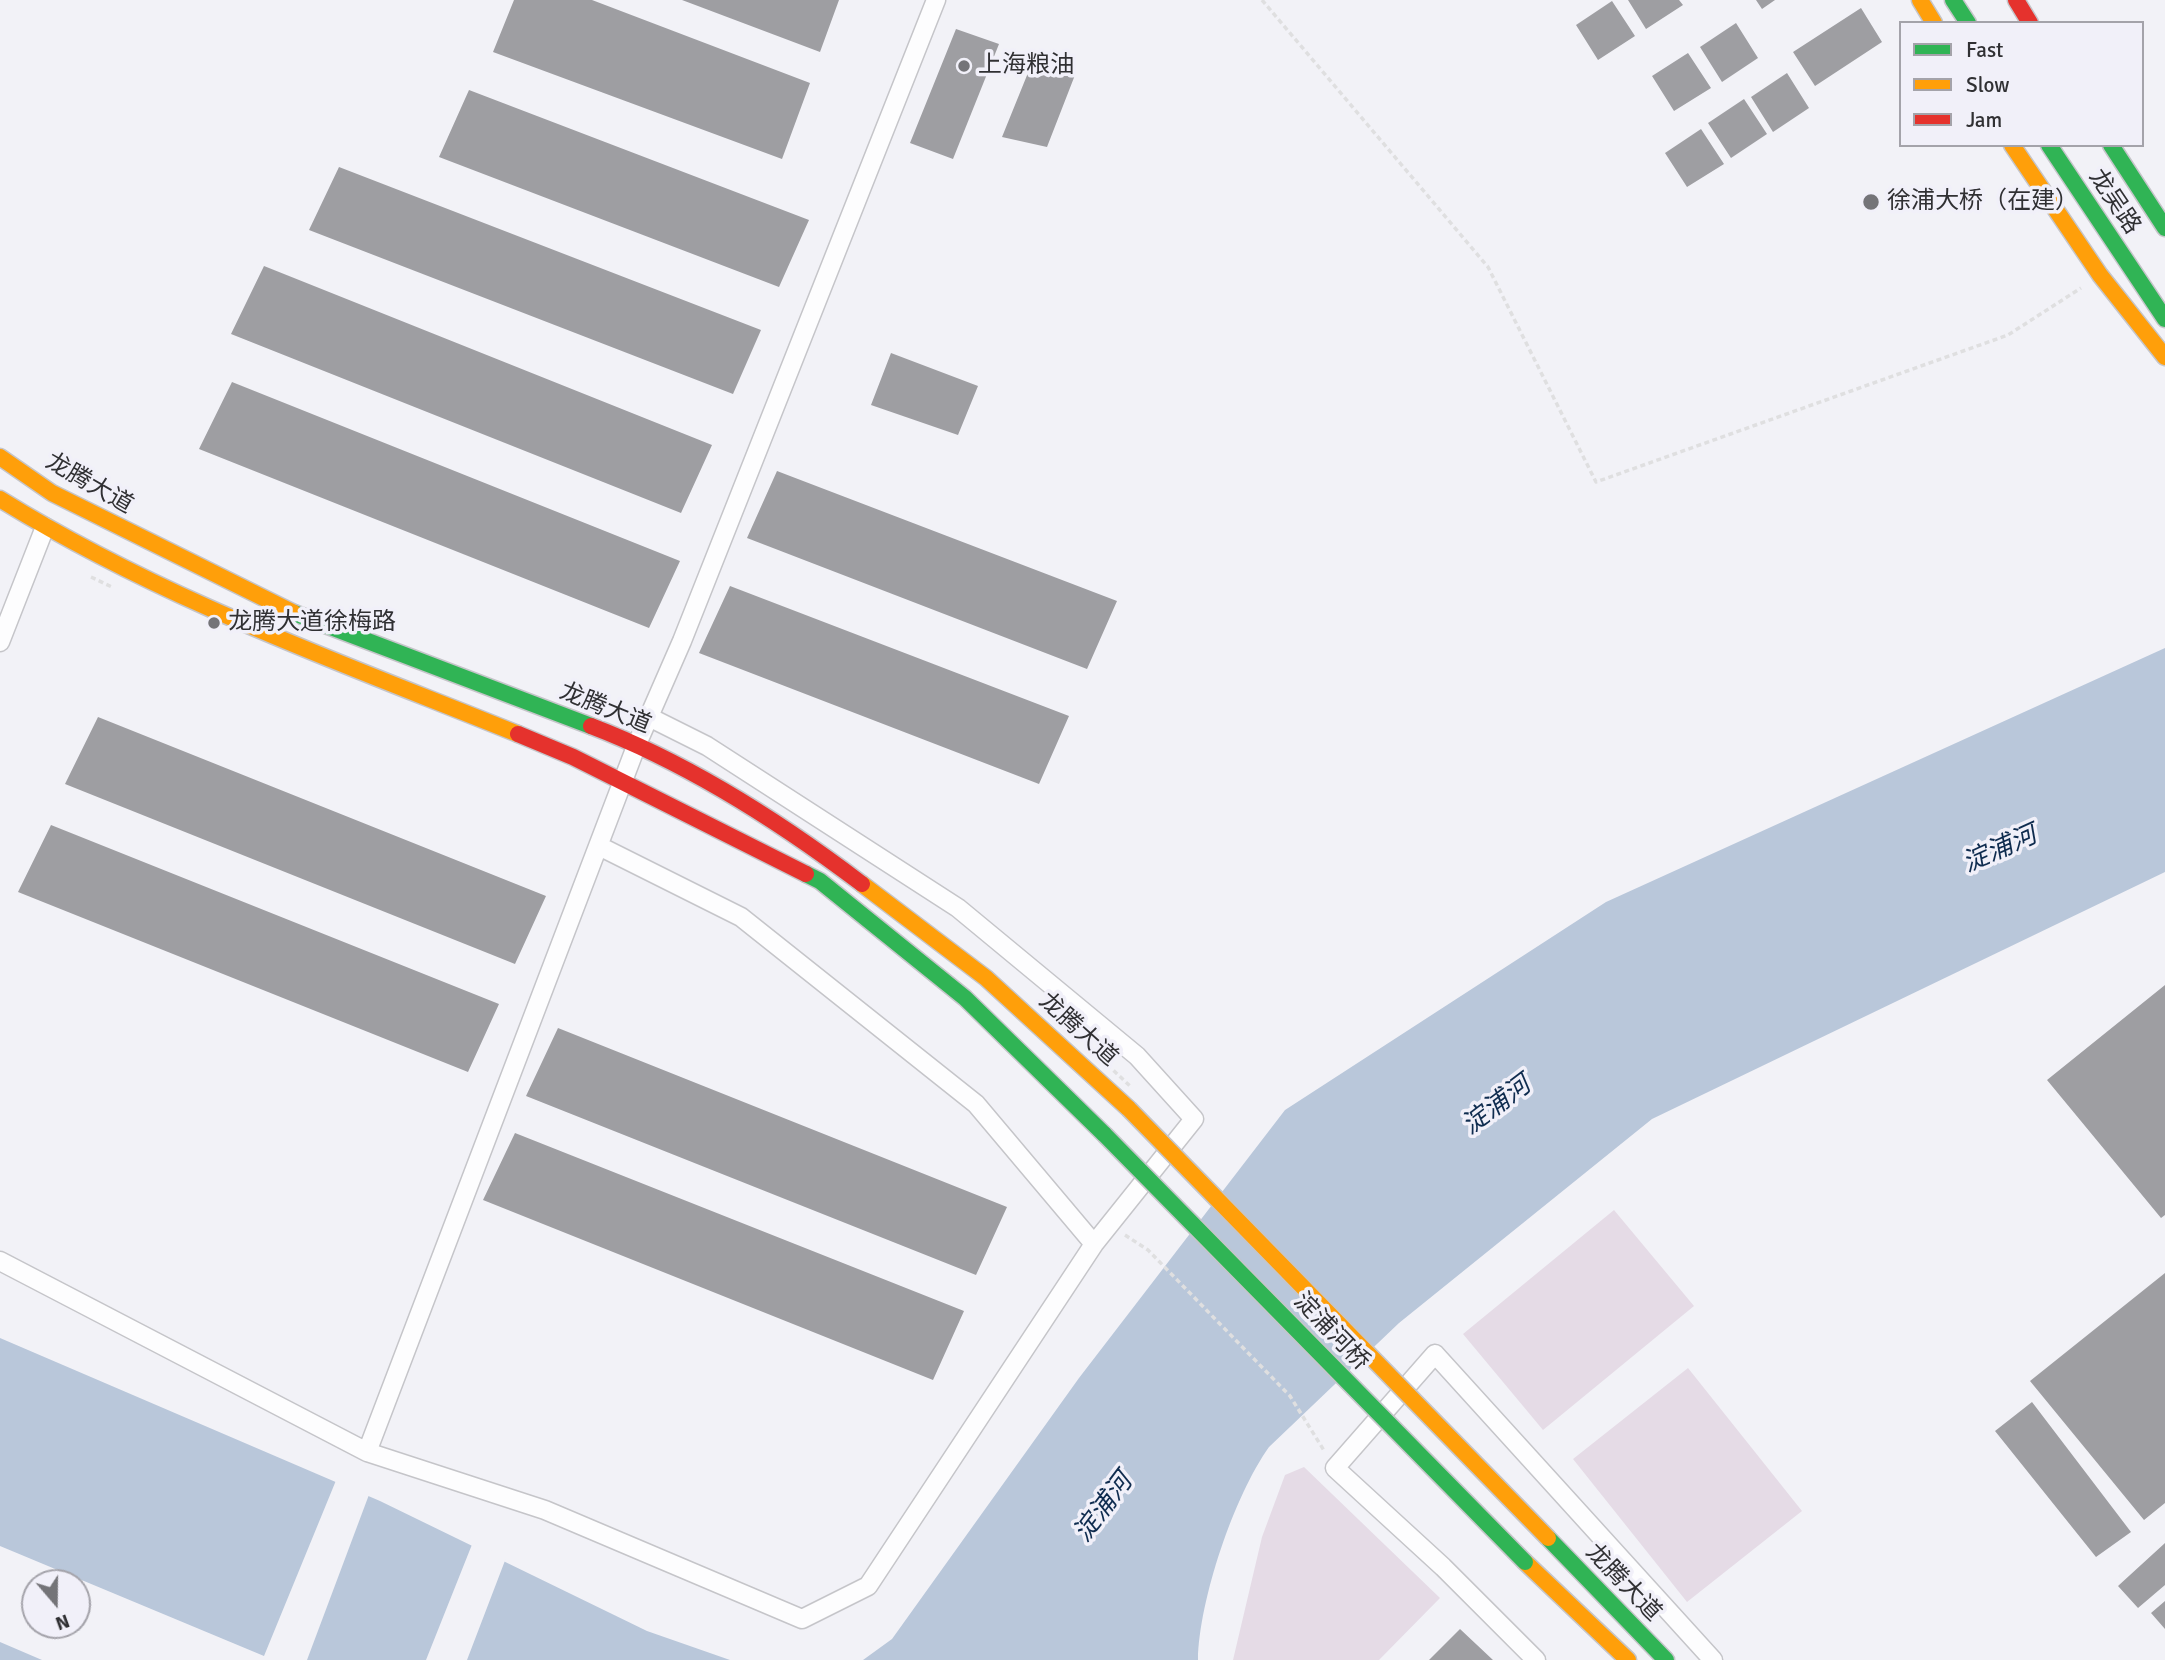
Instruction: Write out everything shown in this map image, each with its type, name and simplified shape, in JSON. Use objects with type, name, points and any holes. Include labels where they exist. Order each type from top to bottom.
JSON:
[{"type":"main road","points":[[1920,0],[1933,21]]},
{"type":"main road","points":[[1953,0],[1967,21]]},
{"type":"main road","points":[[2015,0],[2030,21]]},
{"type":"main road","points":[[2013,147],[2100,275],[2165,357]]},
{"type":"main road","name":"龙吴路","points":[[2050,147],[2165,319]]},
{"type":"main road","name":"龙吴路","points":[[2112,147],[2165,228]]},
{"type":"main road","name":"龙腾大道","points":[[0,457],[52,493],[297,615],[637,744],[742,802],[817,850],[986,978],[1129,1110]]},
{"type":"main road","points":[[0,499],[45,527],[216,612],[573,757],[623,781]]},
{"type":"main road","name":"淀浦河桥","points":[[623,781],[820,881],[965,998],[1105,1135],[1525,1562]]},
{"type":"main road","name":"淀浦河桥","points":[[1129,1110],[1548,1538]]},
{"type":"main road","name":"龙腾大道","points":[[1548,1538],[1666,1660]]},
{"type":"main road","name":"龙腾大道","points":[[1525,1562],[1628,1660]]},
{"type":"street","points":[[367,1452],[637,744],[682,641],[936,0]]},
{"type":"street","points":[[0,642],[45,527]]},
{"type":"street","points":[[0,1262],[367,1452],[545,1510],[802,1619],[868,1586],[1094,1244],[1194,1119],[1137,1056],[958,908],[707,746],[649,717]]},
{"type":"street","points":[[598,846],[741,917],[965,1095],[1094,1244]]},
{"type":"street","points":[[1536,1660],[1443,1567],[1335,1468],[1435,1354],[1713,1660]]},
{"type":"path","points":[[1262,0],[1488,267],[1596,482],[2008,335],[2100,275]]},
{"type":"path","points":[[90,576],[113,588]]},
{"type":"path","points":[[1110,1225],[1147,1250],[1290,1396],[1335,1468]]},
{"type":"shaded area","points":[[1614,1210],[1694,1306],[1543,1430],[1463,1334]]},
{"type":"shaded area","points":[[1688,1368],[1802,1511],[1687,1602],[1573,1459]]},
{"type":"shaded area","points":[[1304,1467],[1440,1598],[1379,1660],[1233,1660],[1262,1537],[1285,1475]]},
{"type":"water","name":"淀浦河","points":[[2165,648],[2165,872],[1652,1119],[1399,1323],[1269,1447],[1256,1468],[1231,1520],[1221,1549],[1205,1608],[1198,1660],[863,1660],[892,1639],[1079,1378],[1285,1110],[1606,902]]},
{"type":"water","points":[[0,1338],[380,1501],[647,1631],[730,1660],[0,1660]]},
{"type":"pier","points":[[337,1478],[370,1492],[307,1660],[42,1660],[0,1642],[0,1546],[55,1569],[21,1569],[21,1639],[91,1639],[91,1584],[264,1656]]},
{"type":"pier","points":[[473,1542],[506,1558],[467,1660],[426,1660]]},
{"type":"building","points":[[514,0],[592,0],[810,83],[782,159],[493,52]]},
{"type":"building","points":[[682,0],[839,0],[820,52]]},
{"type":"building","points":[[1628,0],[1679,0],[1683,5],[1646,29]]},
{"type":"building","points":[[1756,0],[1775,0],[1762,9]]},
{"type":"building","points":[[1612,1],[1635,36],[1598,60],[1576,25]]},
{"type":"building","points":[[1861,8],[1882,42],[1815,86],[1793,52]]},
{"type":"building","points":[[1736,23],[1758,58],[1722,82],[1700,47]]},
{"type":"building","points":[[956,29],[999,44],[953,159],[910,143]]},
{"type":"building","points":[[1688,53],[1711,88],[1674,111],[1652,76]]},
{"type":"building","points":[[1034,58],[1075,75],[1047,147],[1002,137]]},
{"type":"building","points":[[1787,73],[1809,108],[1773,132],[1751,97]]},
{"type":"building","points":[[469,90],[809,220],[779,287],[439,157]]},
{"type":"building","points":[[1744,99],[1767,134],[1731,158],[1708,123]]},
{"type":"building","points":[[1701,129],[1724,164],[1687,187],[1665,153]]},
{"type":"building","points":[[339,167],[761,330],[733,394],[309,230]]},
{"type":"building","points":[[264,266],[712,445],[681,513],[231,334]]},
{"type":"building","points":[[891,353],[978,386],[958,435],[871,405]]},
{"type":"building","points":[[232,382],[680,561],[649,628],[199,449]]},
{"type":"building","points":[[777,471],[1117,601],[1087,669],[747,538]]},
{"type":"building","points":[[730,586],[1069,716],[1039,784],[699,653]]},
{"type":"building","points":[[98,717],[546,896],[515,964],[65,784]]},
{"type":"building","points":[[51,825],[499,1004],[468,1072],[18,892]]},
{"type":"building","points":[[2165,985],[2165,1215],[2161,1218],[2047,1080]]},
{"type":"building","points":[[558,1028],[1007,1207],[976,1275],[526,1096]]},
{"type":"building","points":[[515,1133],[964,1311],[933,1380],[483,1200]]},
{"type":"building","points":[[2165,1273],[2165,1503],[2144,1520],[2030,1381]]},
{"type":"building","points":[[2032,1402],[2131,1532],[2096,1557],[1995,1431]]},
{"type":"building","points":[[2165,1543],[2165,1585],[2138,1608],[2118,1586]]},
{"type":"building","points":[[2165,1601],[2165,1629],[2151,1613]]},
{"type":"building","points":[[1460,1629],[1493,1660],[1429,1660]]},
{"type":"traffic: fast","points":[[1953,0],[1967,21]]},
{"type":"traffic: fast","points":[[2050,147],[2165,319]]},
{"type":"traffic: fast","points":[[2112,147],[2165,228]]},
{"type":"traffic: fast","points":[[294,613],[591,726]]},
{"type":"traffic: fast","points":[[806,874],[820,881],[965,998],[1105,1135]]},
{"type":"traffic: fast","points":[[1105,1135],[1525,1562]]},
{"type":"traffic: fast","points":[[1548,1538],[1666,1660]]},
{"type":"traffic: slow","points":[[1920,0],[1933,21]]},
{"type":"traffic: slow","points":[[2013,147],[2100,275],[2165,357]]},
{"type":"traffic: slow","points":[[0,457],[52,493],[294,613]]},
{"type":"traffic: slow","points":[[0,499],[61,535],[188,599],[319,655],[518,734]]},
{"type":"traffic: slow","points":[[862,884],[986,978],[1129,1109]]},
{"type":"traffic: slow","points":[[1129,1109],[1548,1538]]},
{"type":"traffic: slow","points":[[1525,1562],[1628,1660]]},
{"type":"traffic: jam","points":[[2016,0],[2029,21]]},
{"type":"traffic: jam","points":[[591,726],[663,757],[732,795],[862,884]]},
{"type":"traffic: jam","points":[[518,734],[573,757],[806,874]]},
{"type":"place","name":"上海粮油","points":[[964,66]]},
{"type":"place","name":"徐浦大桥（在建）","points":[[1871,202]]},
{"type":"place","name":"龙腾大道徐梅路","points":[[214,623]]}]
